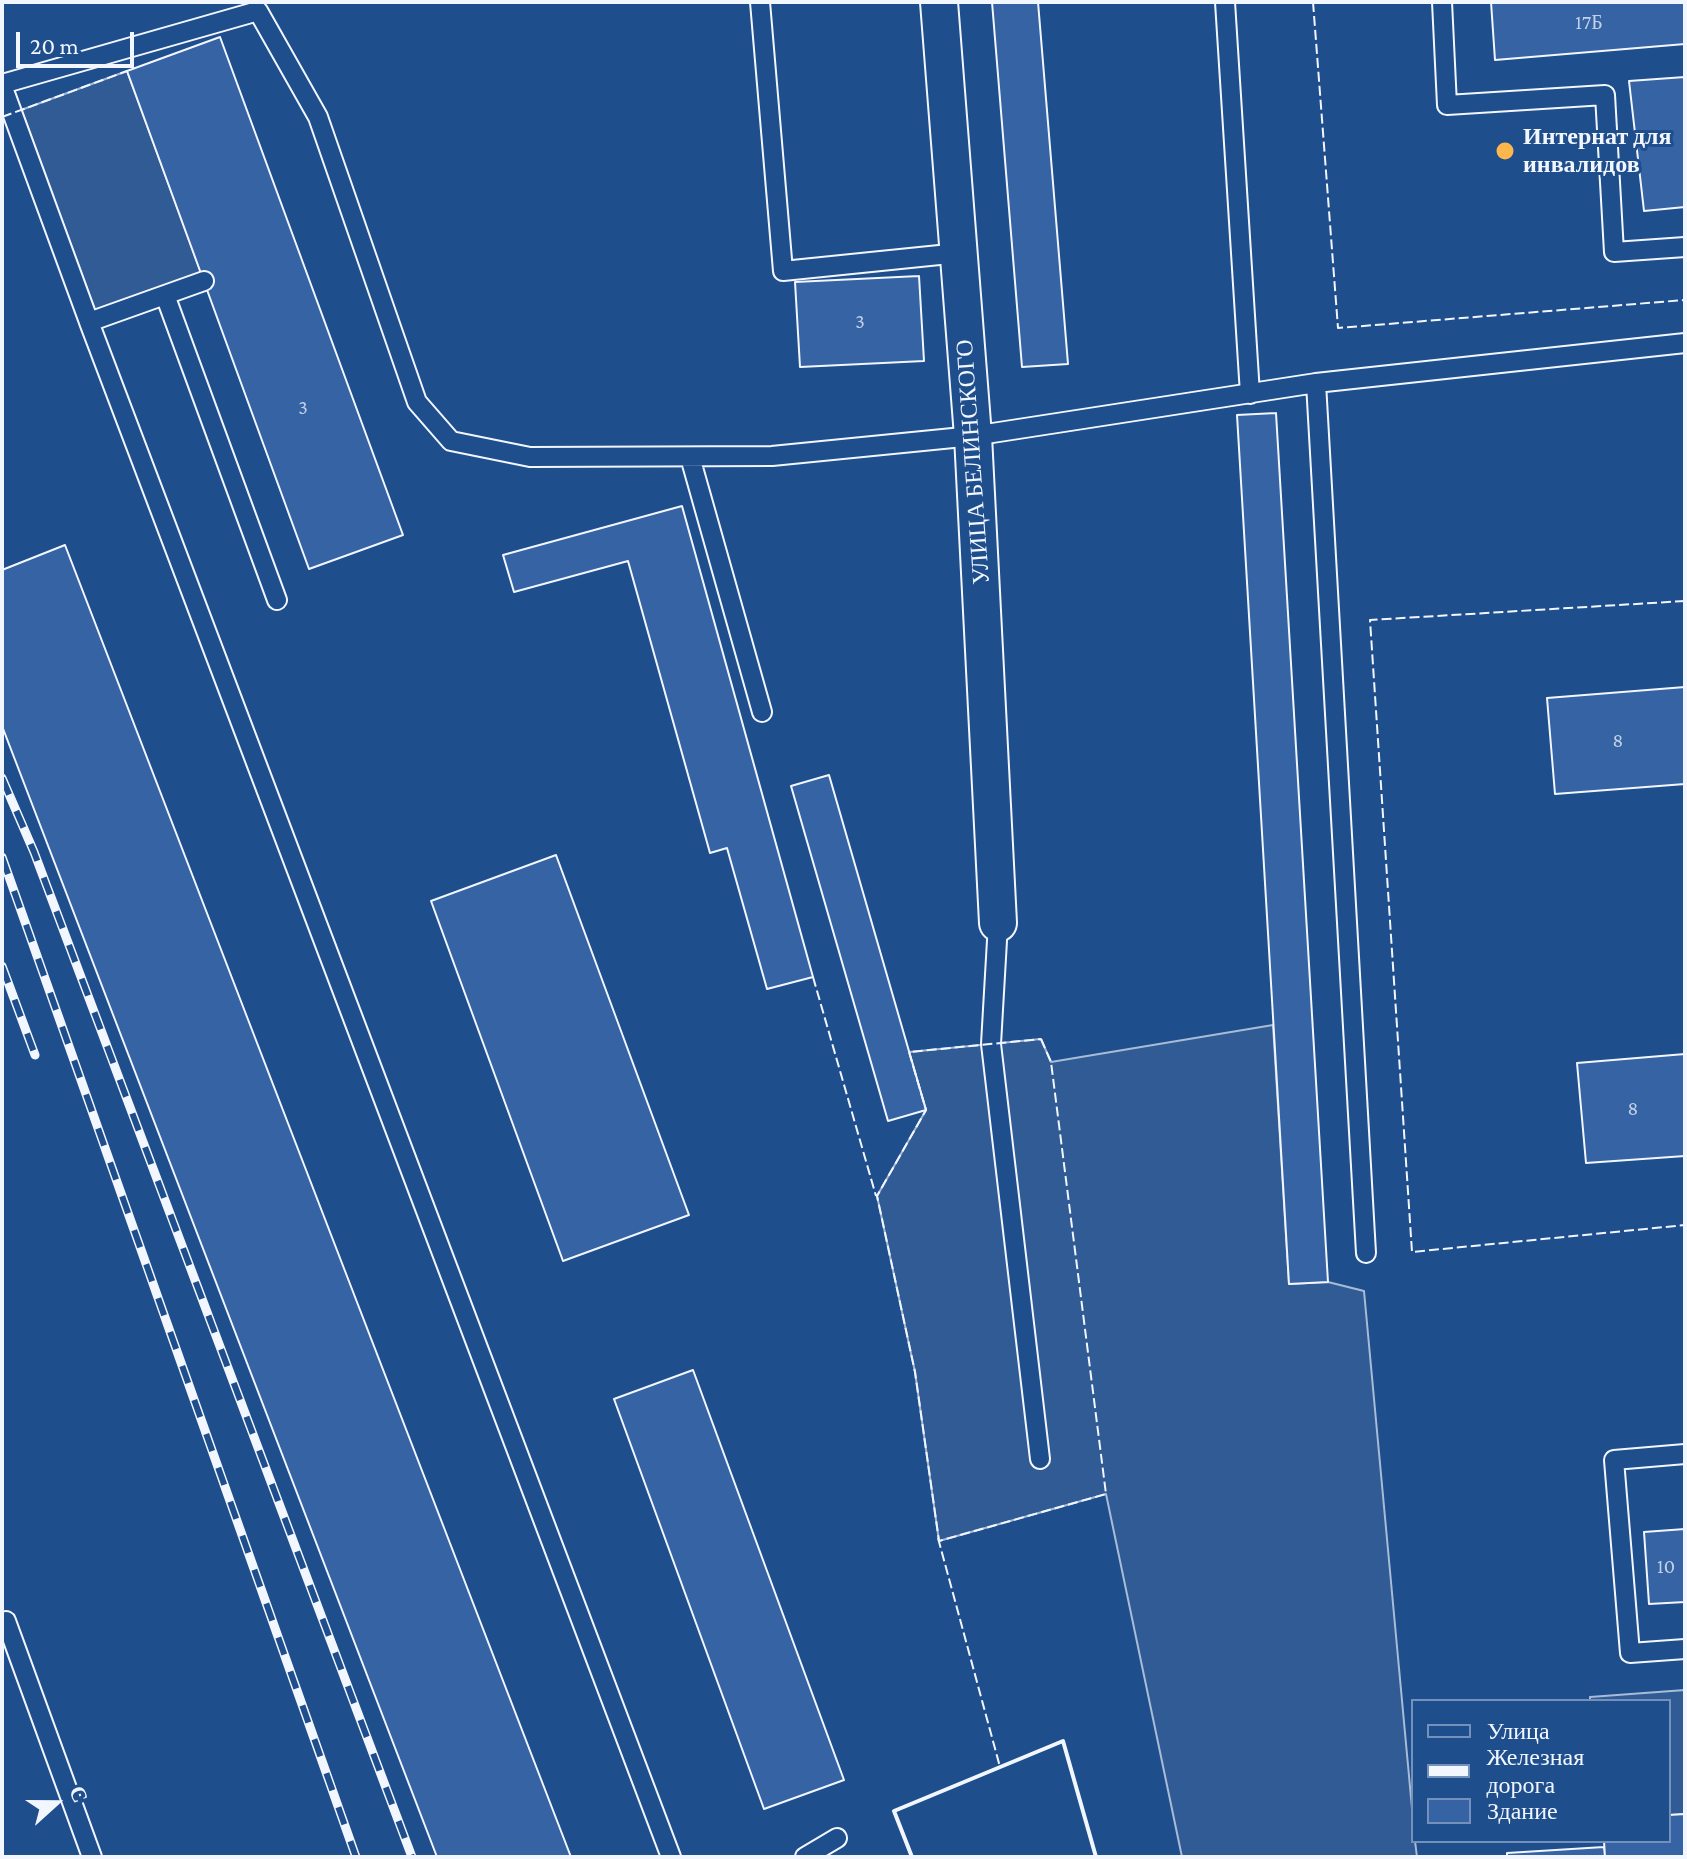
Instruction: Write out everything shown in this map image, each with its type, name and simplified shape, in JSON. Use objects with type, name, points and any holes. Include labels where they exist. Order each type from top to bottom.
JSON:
[{"type":"street","name":"УЛИЦА БЕЛИНСКОГО","points":[[939,2],[973,436],[998,923]]},
{"type":"lane","points":[[760,2],[783,271],[959,253]]},
{"type":"lane","points":[[1225,2],[1250,394]]},
{"type":"lane","points":[[1442,2],[1447,105],[1605,95],[1614,252],[1685,247]]},
{"type":"lane","points":[[671,1857],[2,85],[250,6],[318,117],[417,402],[451,441],[530,457],[772,456],[973,436],[1316,383],[1685,343]]},
{"type":"lane","points":[[89,322],[204,281]]},
{"type":"lane","points":[[165,295],[277,600]]},
{"type":"lane","points":[[1316,383],[1366,1253]]},
{"type":"lane","points":[[690,457],[762,712]]},
{"type":"lane","points":[[998,923],[991,1044],[1040,1459]]},
{"type":"lane","points":[[1685,1454],[1614,1460],[1630,1653],[1685,1649]]},
{"type":"lane","points":[[6,1621],[92,1857]]},
{"type":"lane","points":[[805,1857],[837,1838]]},
{"type":"shaded area","points":[[127,71],[204,281],[96,313],[24,117],[13,113]]},
{"type":"shaded area","points":[[1273,1025],[1289,1284],[1328,1282],[1364,1291],[1411,1797],[1411,1843],[1415,1843],[1417,1857],[1182,1857],[1106,1494],[939,1541],[915,1372],[877,1196],[926,1110],[909,1052],[1041,1039],[1051,1062]]},
{"type":"shaded area","points":[[1685,1690],[1685,1814],[1671,1815],[1671,1699],[1590,1697]]},
{"type":"building","points":[[992,2],[1038,2],[1068,364],[1022,367]]},
{"type":"building","points":[[1491,2],[1685,2],[1685,44],[1495,60]]},
{"type":"building","points":[[220,37],[403,535],[309,569],[127,71]]},
{"type":"building","points":[[1685,77],[1685,207],[1644,211],[1629,81]]},
{"type":"building","points":[[919,276],[924,361],[800,367],[795,282]]},
{"type":"building","points":[[1276,413],[1328,1282],[1289,1284],[1237,415]]},
{"type":"building","points":[[682,506],[813,977],[767,989],[727,848],[710,853],[628,561],[514,592],[503,555]]},
{"type":"building","points":[[65,545],[571,1857],[437,1857],[2,726],[2,570]]},
{"type":"building","points":[[1685,687],[1685,784],[1555,794],[1547,698]]},
{"type":"building","points":[[829,775],[926,1110],[888,1121],[791,786]]},
{"type":"building","points":[[556,855],[689,1215],[563,1261],[431,901]]},
{"type":"building","points":[[1685,1054],[1685,1156],[1586,1163],[1577,1063]]},
{"type":"building","points":[[693,1370],[844,1780],[764,1809],[614,1399]]},
{"type":"building","points":[[1685,1529],[1685,1602],[1649,1604],[1644,1532]]},
{"type":"building","points":[[1685,1814],[1685,1857],[1605,1857],[1604,1843],[1671,1843],[1671,1815]]},
{"type":"building","points":[[1604,1847],[1605,1857],[1507,1857],[1507,1853]]},
{"type":"railway","points":[[2,778],[34,852],[412,1857]]},
{"type":"railway","points":[[2,857],[356,1857]]},
{"type":"railway","points":[[2,966],[35,1055]]},
{"type":"fence","points":[[1313,2],[1338,328],[1685,300]]},
{"type":"fence","points":[[2,117],[127,71]]},
{"type":"fence","points":[[1685,601],[1370,620],[1412,1252],[1685,1225]]},
{"type":"fence","points":[[813,977],[876,1196]]},
{"type":"fence","points":[[1041,1039],[1051,1062],[1106,1494],[939,1541],[915,1372],[877,1196],[926,1110],[909,1052],[1041,1039]]},
{"type":"fence","points":[[938,1538],[1000,1767]]},
{"type":"wall","points":[[912,1857],[894,1811],[1063,1741],[1096,1857]]},
{"type":"place","name":"Интернат для инвалидов","points":[[1505,151]]}]
